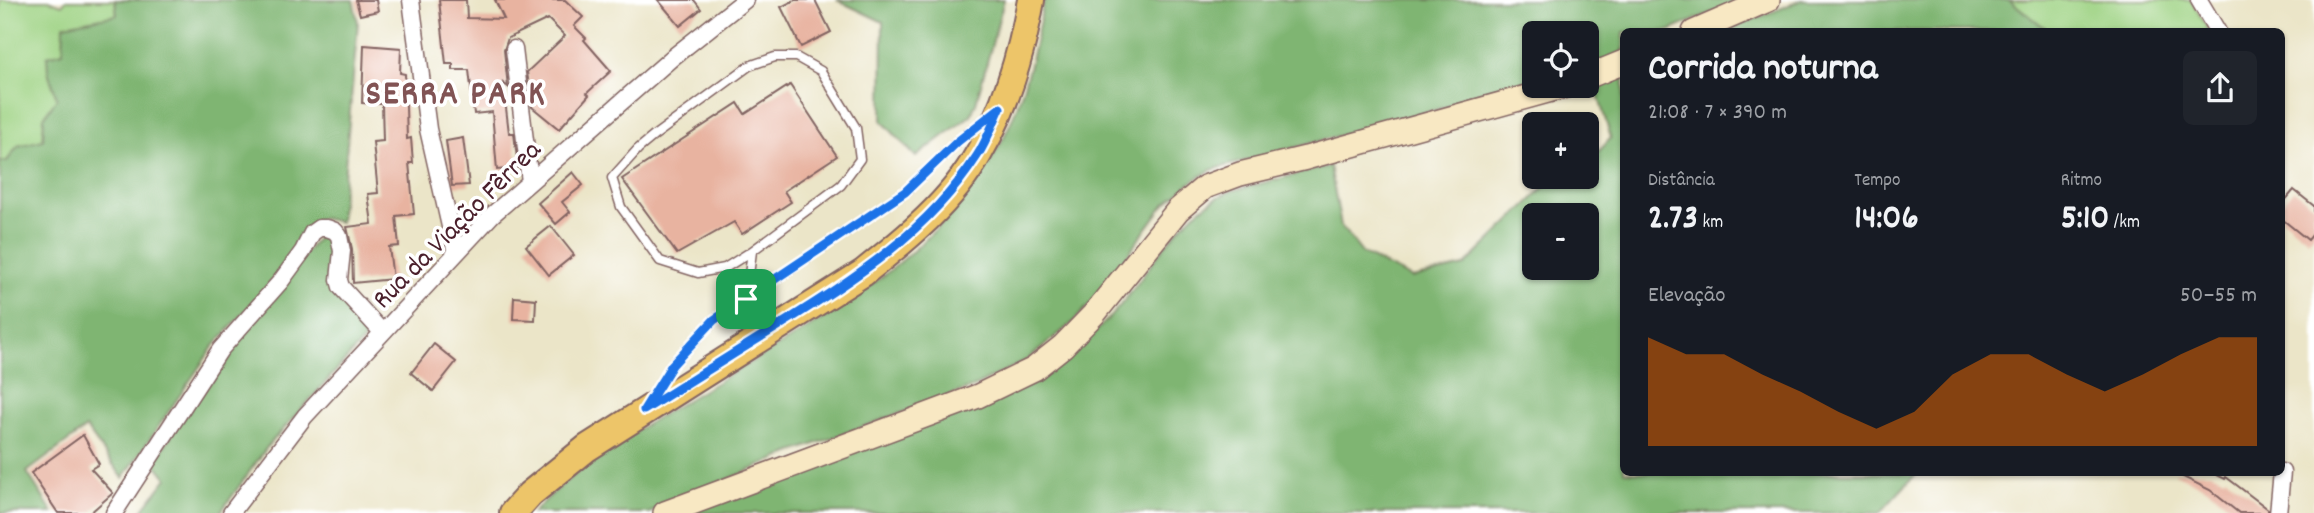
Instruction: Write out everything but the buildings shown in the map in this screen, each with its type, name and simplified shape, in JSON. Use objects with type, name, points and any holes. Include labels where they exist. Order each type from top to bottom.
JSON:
[{"type":"main road","points":[[513,513],[530,494],[587,448],[863,273],[898,246],[931,215],[979,153],[1000,108],[1016,63],[1031,0]]},
{"type":"main road","points":[[1704,28],[1768,0]]},
{"type":"main road","points":[[1599,72],[1620,64]]},
{"type":"main road","points":[[665,513],[978,396],[1034,369],[1063,346],[1094,314],[1178,210],[1205,187],[1240,174],[1522,98]]},
{"type":"street","points":[[411,0],[428,129],[456,253]]},
{"type":"street","name":"Rua da Viação Fêrrea","points":[[231,513],[305,416],[492,215],[673,57],[746,0]]},
{"type":"street","points":[[2199,0],[2216,28]]},
{"type":"street","points":[[513,49],[530,182]]},
{"type":"street","points":[[114,513],[220,350],[281,281],[303,251],[312,233],[319,228],[335,231],[339,236],[342,251],[341,287],[382,332]]},
{"type":"street","points":[[2278,513],[2282,476]]},
{"type":"lane","points":[[746,299],[752,251],[841,185],[860,159],[856,128],[835,93],[821,71],[796,57],[775,57],[749,66],[638,149],[612,178],[621,207],[660,261],[698,273],[725,268],[752,251]]},
{"type":"lane","points":[[644,410],[672,365],[714,320],[905,192],[957,142],[1000,108]]},
{"type":"green space","points":[[0,0],[48,0],[62,5],[66,0],[115,0],[118,15],[63,53],[48,71],[57,98],[44,117],[43,141],[18,146],[7,161],[0,162]]},
{"type":"green space","points":[[115,0],[353,0],[358,22],[340,222],[321,218],[309,228],[274,279],[213,347],[123,478],[86,428],[27,472],[53,513],[0,513],[0,162],[7,161],[18,146],[43,140],[44,117],[57,98],[48,71],[47,56],[63,52],[64,25],[117,15]]},
{"type":"green space","points":[[837,0],[1004,0],[971,115],[916,157],[882,121],[883,22]]},
{"type":"green space","points":[[1044,0],[1741,0],[1676,28],[1620,28],[1620,53],[1599,62],[1599,21],[1522,21],[1522,86],[1211,170],[1190,183],[1163,206],[1095,299],[1071,324],[1027,360],[973,387],[790,453],[649,513],[533,513],[569,479],[628,436],[823,318],[907,256],[944,221],[977,181],[1004,137],[1028,70]]},
{"type":"green space","points":[[1802,0],[2009,0],[2045,28],[1732,28]]},
{"type":"green space","points":[[2009,0],[2191,0],[2207,28],[2045,28]]},
{"type":"green space","points":[[1620,78],[1620,476],[1914,476],[1880,513],[688,513],[1032,381],[1071,353],[1107,320],[1185,222],[1214,199],[1231,191],[1330,166],[1341,226],[1363,254],[1412,278],[1464,266],[1522,209],[1522,280],[1599,280],[1599,203],[1528,203],[1543,189],[1599,189],[1600,150],[1611,138],[1599,98],[1599,87]]},
{"type":"green space","points":[[326,234],[336,247],[334,275],[373,330],[268,446],[220,513],[140,513],[167,478],[154,462],[225,354],[320,235]]},
{"type":"district","name":"SERRA PARK","points":[[456,91]]},
{"type":"route","points":[[1000,108],[979,153],[958,183],[931,215],[898,246],[863,273],[644,410],[672,365],[714,320],[746,299],[905,192],[957,142],[1000,108]]}]
